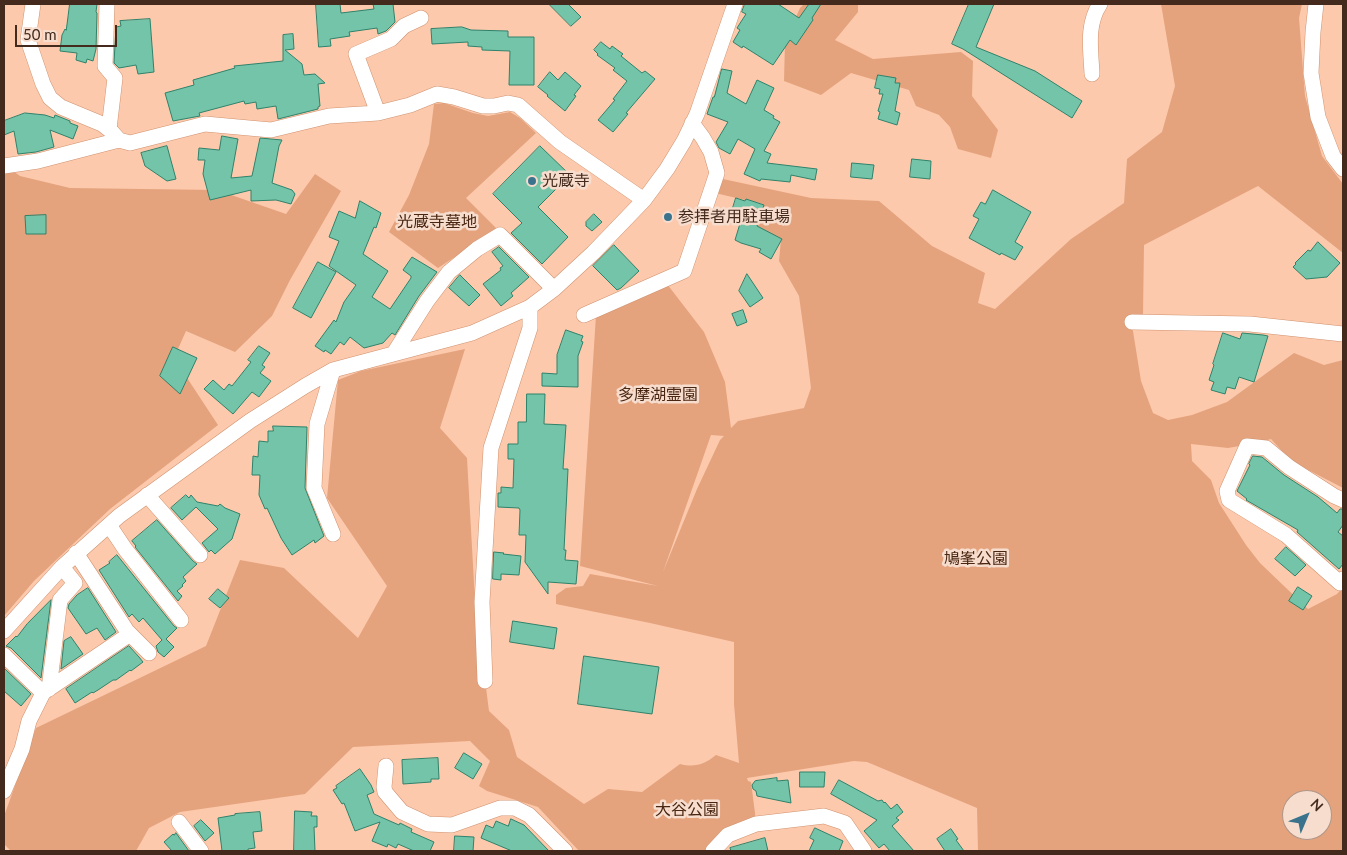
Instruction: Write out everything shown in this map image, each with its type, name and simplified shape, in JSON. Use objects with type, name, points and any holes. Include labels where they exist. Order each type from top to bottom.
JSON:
[{"type":"street","points":[[33,4],[28,40],[42,84],[50,98],[61,107],[102,124],[114,135],[130,143],[205,124],[271,130],[329,116],[378,113],[410,105],[437,94],[483,106],[508,103],[518,105],[560,142],[644,200]]},
{"type":"street","points":[[107,4],[104,66],[115,78],[114,135]]},
{"type":"street","points":[[4,631],[62,567],[108,525],[257,416],[305,386],[333,370],[472,333],[530,307],[554,288],[593,253],[644,200],[667,170],[692,123],[735,4]]},
{"type":"street","points":[[1092,74],[1090,36],[1094,12],[1100,4]]},
{"type":"street","points":[[1316,4],[1311,73],[1318,117],[1333,156],[1343,169]]},
{"type":"street","points":[[378,113],[356,54],[392,39],[404,26],[421,18]]},
{"type":"street","points":[[584,315],[684,271],[717,173],[703,138],[692,123]]},
{"type":"street","points":[[4,166],[38,161],[114,135]]},
{"type":"street","points":[[394,353],[427,301],[449,272],[477,249],[500,236],[554,288]]},
{"type":"street","points":[[485,681],[482,602],[491,448],[530,328],[530,307]]},
{"type":"street","points":[[1132,322],[1250,324],[1343,334]]},
{"type":"street","points":[[333,370],[317,424],[314,488],[333,534]]},
{"type":"street","points":[[1343,500],[1297,472],[1266,448],[1246,446],[1227,491],[1229,500],[1286,535],[1340,583],[1343,579]]},
{"type":"street","points":[[147,495],[200,555]]},
{"type":"street","points":[[108,525],[181,620]]},
{"type":"street","points":[[76,553],[130,634],[149,653]]},
{"type":"street","points":[[4,791],[22,749],[29,721],[46,691],[60,600],[75,583],[62,567]]},
{"type":"street","points":[[46,691],[130,634]]},
{"type":"street","points":[[4,655],[46,691]]},
{"type":"street","points":[[386,766],[385,792],[402,812],[428,824],[452,826],[500,808],[515,808],[530,814],[565,851]]},
{"type":"street","points":[[713,851],[728,835],[756,824],[824,816],[845,823],[864,851]]},
{"type":"street","points":[[179,822],[201,851]]},
{"type":"green space","points":[[804,4],[858,4],[858,12],[835,40],[873,59],[961,52],[973,61],[972,96],[998,130],[991,158],[958,149],[950,127],[939,115],[916,106],[909,90],[851,73],[821,95],[784,81],[785,42],[800,8]]},
{"type":"green space","name":"鳩峯公園","points":[[1161,4],[1302,4],[1299,18],[1305,96],[1322,156],[1343,184],[1343,253],[1258,186],[1144,245],[1143,314],[1132,325],[1141,381],[1153,413],[1168,420],[1192,415],[1227,402],[1294,353],[1324,365],[1343,360],[1343,488],[1291,461],[1271,439],[1228,448],[1191,444],[1192,461],[1211,480],[1219,503],[1246,545],[1260,563],[1308,609],[1337,594],[1343,587],[1343,851],[978,851],[977,808],[867,762],[854,761],[747,778],[751,782],[756,821],[713,842],[705,851],[579,851],[538,807],[487,791],[479,786],[490,761],[470,741],[353,747],[305,794],[180,812],[149,828],[136,851],[11,851],[4,844],[4,816],[36,728],[206,646],[240,560],[284,568],[358,638],[387,586],[327,498],[338,380],[361,371],[465,349],[440,428],[467,458],[475,601],[489,711],[509,730],[517,757],[584,804],[608,789],[642,792],[680,764],[690,766],[700,764],[716,755],[739,763],[734,704],[734,642],[556,604],[556,595],[566,588],[583,586],[590,574],[658,586],[580,566],[596,315],[667,284],[704,332],[725,382],[731,428],[738,421],[804,408],[811,388],[806,347],[799,296],[779,261],[781,239],[756,227],[762,204],[715,193],[717,182],[723,179],[811,198],[879,201],[932,246],[985,273],[978,303],[995,309],[1071,239],[1124,203],[1127,159],[1162,132],[1175,86]],"holes":[[[711,435],[724,436],[720,440],[697,489],[663,572]]]},
{"type":"green space","name":"光蔵寺墓地","points":[[444,103],[488,116],[510,112],[520,118],[536,133],[466,198],[497,229],[438,268],[389,232],[409,195],[429,144],[434,104]]},
{"type":"green space","points":[[4,166],[20,176],[70,188],[217,190],[286,214],[315,174],[341,191],[290,280],[272,316],[235,352],[186,331],[174,358],[218,425],[110,509],[34,581],[4,616]]},
{"type":"building","points":[[70,4],[97,4],[96,49],[93,61],[87,59],[86,63],[76,60],[77,53],[60,51]]},
{"type":"building","points":[[316,4],[340,4],[341,13],[374,9],[373,4],[393,4],[395,22],[386,31],[378,34],[377,28],[349,32],[350,36],[330,39],[331,46],[319,47]]},
{"type":"building","points":[[549,4],[568,4],[581,17],[571,26]]},
{"type":"building","points":[[745,4],[778,4],[799,18],[809,4],[821,4],[796,45],[790,40],[773,65],[743,46],[742,48],[733,42],[740,30],[737,28],[746,14],[742,12]]},
{"type":"building","points":[[969,4],[994,4],[976,47],[1035,71],[1082,101],[1072,118],[963,49],[952,44]]},
{"type":"building","points":[[150,19],[154,72],[138,74],[136,65],[119,68],[114,63],[116,27],[121,26],[120,21]]},
{"type":"building","points":[[462,27],[471,30],[508,31],[508,37],[534,37],[534,85],[509,85],[510,51],[482,50],[482,47],[468,46],[468,42],[432,44],[431,29]]},
{"type":"building","points":[[293,34],[294,49],[285,50],[302,64],[304,75],[315,74],[325,83],[318,84],[320,106],[318,109],[278,119],[276,106],[257,109],[256,102],[245,104],[244,101],[199,113],[200,116],[173,121],[165,93],[194,85],[193,80],[235,68],[234,66],[283,61],[283,35]]},
{"type":"building","points":[[601,42],[610,49],[612,46],[642,73],[645,71],[655,79],[626,113],[628,114],[613,132],[598,120],[615,100],[613,99],[627,81],[613,70],[615,68],[597,55],[594,50]]},
{"type":"building","points":[[722,69],[732,71],[727,93],[746,104],[757,80],[774,88],[764,110],[780,122],[764,151],[771,154],[767,163],[817,169],[815,180],[791,175],[790,182],[761,179],[760,181],[744,174],[755,149],[738,139],[730,154],[719,148],[716,142],[728,122],[707,114]]},
{"type":"building","points":[[550,72],[558,80],[565,72],[581,86],[565,111],[538,87]]},
{"type":"building","points":[[878,75],[896,78],[895,83],[900,83],[895,111],[900,113],[897,125],[878,119],[880,112],[878,111],[883,94],[879,94],[880,89],[875,88]]},
{"type":"building","points":[[25,113],[54,118],[55,115],[70,121],[70,123],[78,126],[73,139],[50,130],[54,147],[18,154],[14,131],[4,135],[4,121]]},
{"type":"building","points":[[222,136],[238,139],[231,178],[252,176],[260,138],[282,140],[279,146],[272,183],[292,190],[295,194],[291,204],[276,200],[251,201],[251,190],[210,200],[203,174],[205,160],[198,160],[199,148],[219,150]]},
{"type":"building","points":[[167,146],[176,179],[167,181],[145,166],[141,153]]},
{"type":"building","points":[[540,146],[570,175],[538,207],[568,237],[542,264],[511,233],[522,223],[493,194]]},
{"type":"building","points":[[912,159],[931,161],[930,179],[910,177]]},
{"type":"building","points":[[852,163],[874,165],[872,179],[851,177]]},
{"type":"building","points":[[993,190],[1031,212],[1015,242],[1023,247],[1015,260],[1001,253],[1000,255],[969,238],[979,219],[973,216],[981,202],[985,204]]},
{"type":"building","points":[[736,198],[764,205],[757,226],[782,239],[771,259],[759,252],[761,249],[735,240],[742,217],[737,215],[738,212],[732,211]]},
{"type":"building","points":[[360,201],[381,213],[363,254],[388,271],[372,297],[390,309],[411,278],[403,270],[412,257],[437,272],[419,296],[395,335],[392,333],[383,343],[364,348],[350,337],[344,345],[340,342],[331,354],[315,346],[334,320],[336,322],[344,302],[356,285],[329,266],[339,241],[329,237],[339,211],[355,218]]},
{"type":"building","points":[[594,214],[602,222],[592,231],[586,226],[586,222]]},
{"type":"building","points":[[46,215],[46,234],[26,234],[25,216]]},
{"type":"building","points":[[1318,242],[1340,263],[1327,277],[1306,279],[1293,267]]},
{"type":"building","points":[[614,245],[639,271],[617,290],[593,266]]},
{"type":"building","points":[[499,247],[529,277],[511,293],[513,296],[501,306],[483,284],[501,270],[500,268],[503,266],[492,252]]},
{"type":"building","points":[[318,262],[336,272],[311,318],[293,308]]},
{"type":"building","points":[[747,274],[763,298],[750,307],[739,291]]},
{"type":"building","points":[[460,275],[480,295],[469,306],[449,288]]},
{"type":"building","points":[[743,310],[747,322],[737,326],[732,314]]},
{"type":"building","points":[[566,330],[583,336],[578,356],[578,387],[542,386],[542,373],[557,374],[557,355]]},
{"type":"building","points":[[1223,333],[1240,339],[1242,333],[1268,336],[1254,382],[1239,377],[1235,389],[1227,387],[1225,394],[1211,390],[1214,382],[1209,380]]},
{"type":"building","points":[[259,346],[270,353],[262,365],[265,367],[260,373],[271,381],[259,397],[252,392],[233,414],[204,389],[213,380],[224,390],[229,384],[232,386],[251,362],[248,360]]},
{"type":"building","points":[[173,347],[197,358],[180,394],[160,376]]},
{"type":"building","points":[[527,394],[545,394],[544,424],[566,425],[563,469],[568,469],[564,550],[566,550],[565,560],[578,561],[576,584],[548,582],[548,594],[525,562],[526,535],[519,535],[519,508],[498,507],[498,493],[501,493],[501,487],[513,488],[514,459],[508,459],[508,444],[518,444],[518,422],[526,422]]},
{"type":"building","points":[[273,426],[307,427],[305,488],[324,536],[315,543],[314,540],[292,555],[259,495],[260,475],[252,475],[253,456],[258,457],[259,441],[268,442],[268,431],[273,431]]},
{"type":"building","points":[[1253,456],[1262,457],[1337,513],[1340,509],[1343,509],[1343,525],[1338,532],[1343,536],[1343,564],[1339,569],[1297,532],[1298,530],[1246,500],[1237,491]]},
{"type":"building","points":[[186,495],[189,498],[191,495],[197,502],[218,506],[220,504],[240,514],[232,539],[215,554],[211,550],[209,552],[202,543],[218,529],[196,507],[182,520],[171,508]]},
{"type":"building","points":[[157,520],[197,564],[183,577],[186,581],[177,591],[182,596],[178,601],[132,541]]},
{"type":"building","points":[[1286,547],[1306,565],[1295,576],[1275,559]]},
{"type":"building","points":[[494,552],[521,556],[519,575],[501,574],[501,580],[493,579]]},
{"type":"building","points":[[117,555],[177,628],[166,639],[174,647],[164,657],[158,652],[156,646],[162,640],[143,618],[139,622],[132,614],[129,617],[99,570],[110,563]]},
{"type":"building","points":[[1298,587],[1312,596],[1303,610],[1289,601]]},
{"type":"building","points":[[88,588],[116,632],[105,640],[97,628],[86,634],[68,608],[77,595]]},
{"type":"building","points":[[218,589],[229,598],[220,608],[209,599]]},
{"type":"building","points":[[51,600],[41,678],[11,648],[6,646],[17,637]]},
{"type":"building","points":[[513,621],[557,628],[554,649],[510,642]]},
{"type":"building","points":[[71,637],[83,654],[61,669],[64,641]]},
{"type":"building","points":[[129,646],[143,662],[131,671],[75,703],[66,689]]},
{"type":"building","points":[[584,656],[659,667],[652,714],[578,704]]},
{"type":"building","points":[[4,668],[31,694],[21,706],[4,691]]},
{"type":"building","points":[[464,753],[482,764],[473,779],[455,768]]},
{"type":"building","points":[[438,758],[439,779],[431,779],[431,782],[403,784],[402,760]]},
{"type":"building","points":[[360,769],[374,792],[367,795],[374,814],[399,825],[400,823],[412,829],[411,832],[434,842],[430,851],[414,851],[398,844],[396,848],[388,844],[387,847],[372,841],[380,822],[355,831],[344,803],[342,804],[333,790]]},
{"type":"building","points":[[800,772],[825,772],[824,787],[800,787]]},
{"type":"building","points":[[777,778],[777,781],[788,780],[791,803],[757,796],[756,791],[753,789],[752,785],[755,781]]},
{"type":"building","points":[[839,780],[878,801],[882,800],[891,809],[897,804],[903,812],[896,818],[899,820],[892,826],[914,851],[890,851],[884,844],[879,848],[864,831],[877,820],[831,794]]},
{"type":"building","points":[[295,811],[312,812],[311,816],[317,816],[317,827],[314,827],[315,851],[294,851]]},
{"type":"building","points":[[260,812],[262,831],[253,832],[255,848],[248,849],[248,851],[222,851],[218,818],[235,814]]},
{"type":"building","points":[[511,819],[524,825],[549,851],[512,851],[481,838],[486,825],[493,828],[496,821],[508,826]]},
{"type":"building","points":[[201,820],[214,833],[205,841],[194,826]]},
{"type":"building","points":[[815,828],[843,841],[839,851],[809,851],[814,840],[810,838]]},
{"type":"building","points":[[951,829],[964,851],[945,851],[937,839]]},
{"type":"building","points":[[176,833],[189,851],[172,851],[164,842]]},
{"type":"building","points":[[455,836],[474,837],[473,851],[454,851]]},
{"type":"building","points":[[765,838],[768,851],[731,851],[730,848]]},
{"type":"place","name":"光蔵寺","points":[[532,181]]},
{"type":"place","name":"参拝者用駐車場","points":[[668,217]]},
{"type":"park label","name":"多摩湖霊園","points":[[658,395]]},
{"type":"park label","name":"大谷公園","points":[[687,810]]}]
